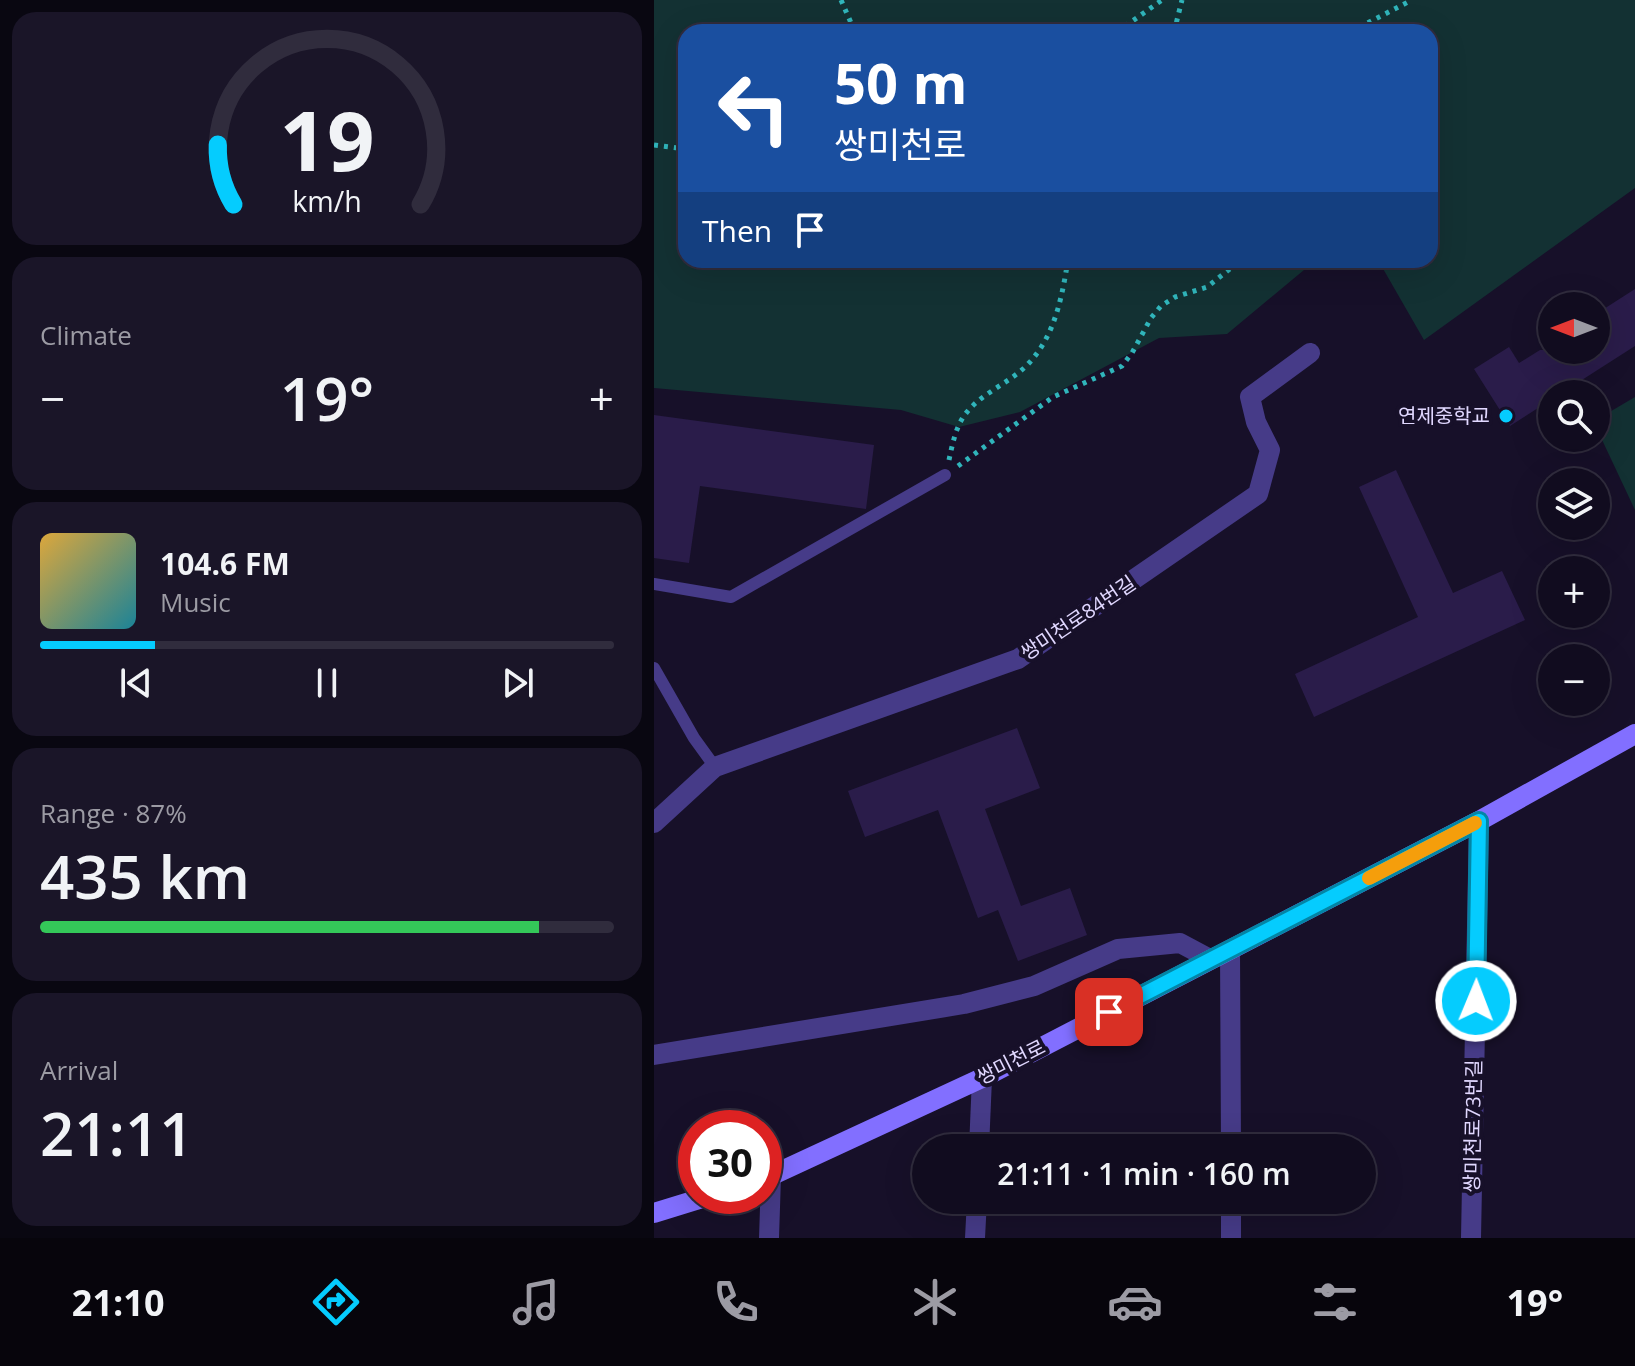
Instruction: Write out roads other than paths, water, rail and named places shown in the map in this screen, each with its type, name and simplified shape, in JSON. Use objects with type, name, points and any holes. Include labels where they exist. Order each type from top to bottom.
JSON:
[{"type":"street","name":"쌍미천로84번길","points":[[654,823],[715,767],[1018,659],[1258,494],[1270,450],[1256,422],[1250,397],[1310,353]]},
{"type":"street","name":"쌍미천로","points":[[782,1171],[982,1078],[1479,821],[1635,734]]},
{"type":"street","name":"쌍미천로73번길","points":[[1471,1238],[1479,821]]},
{"type":"street","points":[[654,1055],[964,1004],[1034,986],[1118,949],[1180,943],[1210,959]]},
{"type":"street","points":[[1230,950],[1231,1134]]},
{"type":"street","points":[[980,1134],[982,1078]]},
{"type":"street","points":[[654,1213],[678,1206]]},
{"type":"street","points":[[769,1214],[769,1238]]},
{"type":"street","points":[[975,1238],[976,1214]]},
{"type":"street","points":[[1231,1214],[1231,1238]]},
{"type":"lane","points":[[654,584],[731,597],[945,475]]},
{"type":"lane","points":[[654,668],[694,738],[715,767]]},
{"type":"place","name":"연제중학교","points":[[1506,416]]}]
